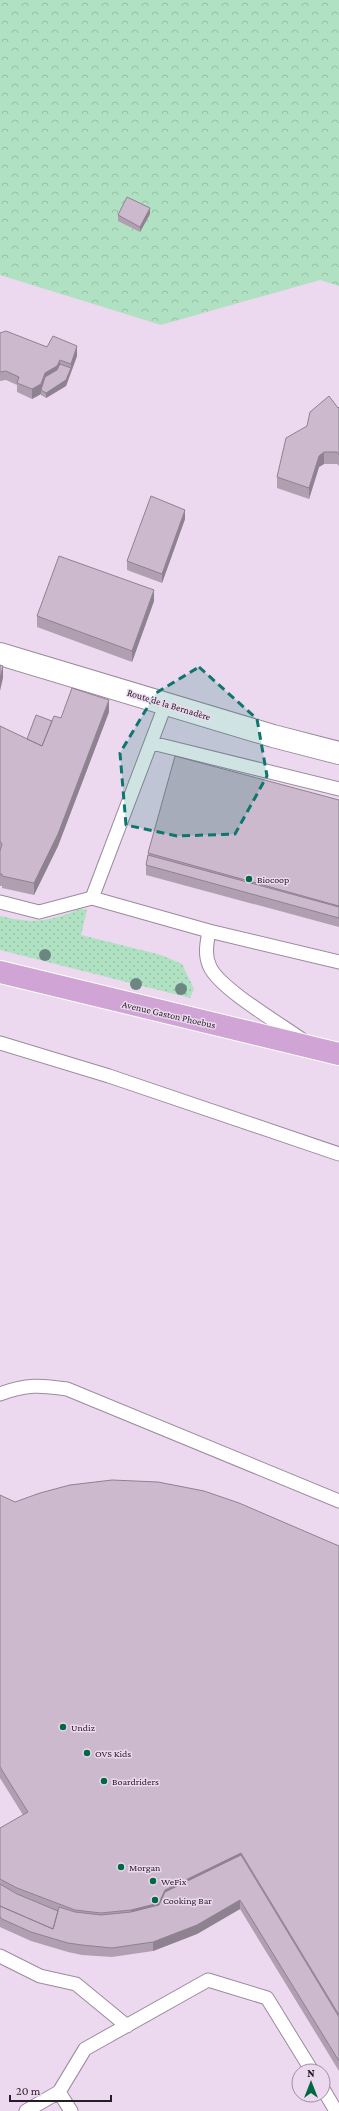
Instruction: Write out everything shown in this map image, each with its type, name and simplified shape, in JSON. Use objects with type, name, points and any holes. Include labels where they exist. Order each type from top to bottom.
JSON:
[{"type":"main road","name":"Avenue Gaston Phoebus","points":[[0,972],[339,1054]]},
{"type":"street","name":"Route de la Bernadère","points":[[0,654],[273,736],[339,753]]},
{"type":"lane","points":[[92,898],[166,703]]},
{"type":"lane","points":[[152,743],[339,789]]},
{"type":"lane","points":[[0,902],[38,912],[92,898],[209,930],[339,962]]},
{"type":"lane","points":[[209,930],[206,949],[208,961],[210,967],[221,984],[314,1047]]},
{"type":"lane","points":[[0,1044],[110,1076],[339,1154]]},
{"type":"lane","points":[[0,1394],[17,1387],[38,1385],[67,1389],[339,1500]]},
{"type":"lane","points":[[0,1956],[40,1976],[76,1984],[127,2026]]},
{"type":"lane","points":[[26,2111],[59,2092],[85,2049],[208,1980],[267,1998],[307,2063]]},
{"type":"lane","points":[[59,2092],[71,2111]]},
{"type":"highlighted area","points":[[199,667],[257,719],[267,776],[235,834],[177,836],[126,825],[120,753],[156,693]]},
{"type":"green space","points":[[0,0],[339,0],[339,286],[320,280],[161,325],[0,275]]},
{"type":"green space","points":[[80,909],[87,910],[81,935],[161,955],[182,964],[194,989],[190,998],[0,950],[0,916],[32,921],[58,917]]},
{"type":"building","points":[[127,197],[150,208],[140,227],[118,215]]},
{"type":"building","points":[[6,331],[47,347],[53,336],[77,346],[71,364],[60,360],[57,366],[45,373],[41,384],[32,389],[17,383],[19,377],[6,371],[0,372],[0,333]]},
{"type":"building","points":[[60,364],[71,368],[66,380],[46,393],[41,390],[45,377],[57,370]]},
{"type":"building","points":[[329,396],[338,408],[339,407],[339,455],[337,452],[324,452],[319,456],[309,488],[277,477],[286,438],[307,426],[310,412]]},
{"type":"building","points":[[151,496],[185,510],[162,574],[127,561]]},
{"type":"building","points":[[59,556],[154,590],[132,651],[37,616]]},
{"type":"building","points":[[0,665],[3,666],[0,679]]},
{"type":"building","points":[[72,688],[109,700],[58,834],[34,883],[2,876],[2,874],[0,874],[0,851],[2,844],[0,841],[0,726],[42,746],[54,716],[61,718]]},
{"type":"building","points":[[36,715],[52,721],[42,746],[27,739]]},
{"type":"building","points":[[175,756],[339,800],[339,906],[148,853]]},
{"type":"building","points":[[148,855],[339,907],[339,918],[146,865]]},
{"type":"building","points":[[112,1480],[158,1482],[204,1491],[239,1503],[339,1546],[339,2015],[241,1853],[165,1890],[159,1903],[131,1910],[101,1913],[75,1910],[17,1888],[0,1879],[0,1828],[28,1812],[0,1767],[0,1495],[15,1502],[40,1493],[70,1485]]},
{"type":"building","points":[[241,1855],[339,2017],[339,2061],[240,1900],[197,1925],[153,1942],[112,1948],[68,1943],[31,1932],[0,1917],[0,1906],[53,1929],[59,1907],[75,1912],[101,1915],[131,1912],[159,1905],[165,1892]]},
{"type":"building","points":[[0,1884],[17,1894],[58,1911],[53,1929],[0,1906]]},
{"type":"place","name":"Biocoop","points":[[249,879]]},
{"type":"place","name":"Undiz","points":[[63,1727]]},
{"type":"place","name":"OVS Kids","points":[[87,1753]]},
{"type":"place","name":"Boardriders","points":[[104,1781]]},
{"type":"place","name":"Morgan","points":[[121,1867]]},
{"type":"place","name":"WeFix","points":[[153,1881]]},
{"type":"place","name":"Cooking Bar","points":[[155,1900]]}]
